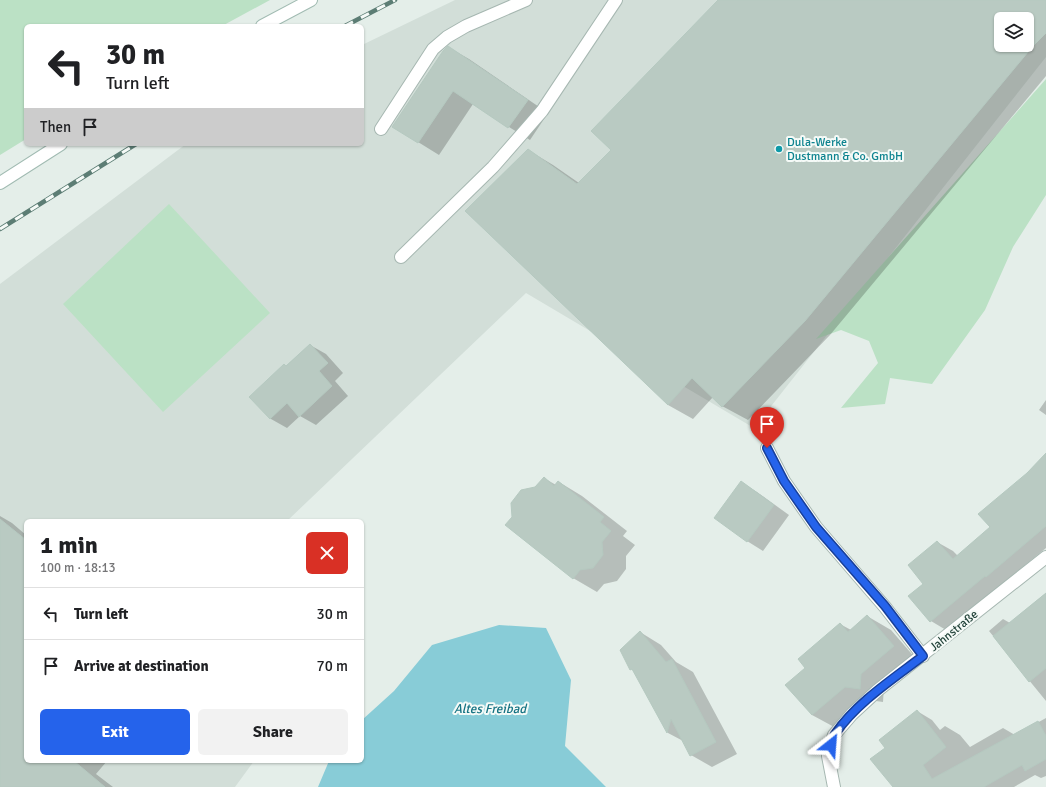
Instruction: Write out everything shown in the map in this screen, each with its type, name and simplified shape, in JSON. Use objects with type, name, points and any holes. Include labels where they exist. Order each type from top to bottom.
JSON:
[{"type":"street","points":[[266,24],[312,0]]},
{"type":"street","points":[[381,129],[433,49],[447,37],[466,26],[526,0]]},
{"type":"street","points":[[401,257],[493,167],[542,111],[616,0]]},
{"type":"street","points":[[0,183],[58,146]]},
{"type":"street","points":[[767,448],[784,481],[816,527],[885,606],[923,656]]},
{"type":"street","name":"Jahnstraße","points":[[834,787],[828,756],[834,735],[852,714],[878,690],[923,656],[1046,557]]},
{"type":"shaded area","points":[[455,0],[1046,0],[1046,57],[754,428],[526,293],[289,519],[24,519],[24,763],[253,763],[235,787],[0,787],[0,284],[183,146],[364,146],[364,44]]},
{"type":"green space","points":[[0,0],[270,0],[226,24],[24,24],[24,140],[0,155]]},
{"type":"green space","points":[[1046,79],[1046,195],[1013,247],[985,310],[932,384],[890,378],[885,404],[841,408],[878,363],[869,341],[841,330],[816,339]]},
{"type":"green space","points":[[169,204],[270,313],[163,412],[63,304]]},
{"type":"water","name":"Altes Freibad","points":[[499,625],[546,628],[571,680],[565,746],[606,787],[318,787],[328,763],[364,763],[364,718],[394,691],[432,645]]},
{"type":"building","name":"Dula-Werke Dustmann & Co. GmbH","points":[[718,0],[1046,0],[1046,33],[1034,45],[1034,12],[994,12],[994,52],[1028,52],[805,321],[722,407],[692,378],[668,405],[465,211],[528,149],[577,184],[611,150],[591,131]]},
{"type":"building","points":[[448,46],[528,100],[508,128],[453,91],[418,143],[392,127],[443,51]]},
{"type":"building","points":[[310,344],[328,363],[319,371],[332,386],[299,417],[287,403],[270,419],[249,397],[284,364],[286,366]]},
{"type":"building","points":[[1046,453],[1046,526],[930,622],[908,596],[923,584],[908,565],[937,541],[953,559],[990,527],[978,514],[1027,473]]},
{"type":"building","points":[[544,477],[554,486],[558,481],[604,517],[600,522],[611,531],[602,542],[603,555],[593,568],[580,570],[573,579],[505,525],[512,517],[511,503],[521,490],[535,487]]},
{"type":"building","points":[[741,481],[774,505],[747,542],[714,518]]},
{"type":"building","points":[[0,519],[24,538],[24,763],[76,763],[105,787],[0,787]]},
{"type":"building","points":[[1046,593],[1046,668],[1029,682],[993,636]]},
{"type":"building","points":[[867,615],[894,646],[861,674],[860,689],[845,687],[812,715],[785,685],[805,668],[798,659],[840,623],[848,632]]},
{"type":"building","points":[[640,631],[666,662],[672,659],[716,742],[690,756],[671,719],[667,733],[620,650]]},
{"type":"building","points":[[917,710],[946,747],[923,765],[932,779],[1038,721],[1046,736],[1046,759],[1025,771],[1022,765],[984,787],[893,787],[870,759],[885,748],[879,740]]},
{"type":"railway","points":[[349,24],[395,0]]},
{"type":"railway","points":[[0,229],[133,146]]},
{"type":"place","name":"Dula-Werke Dustmann & Co. GmbH","points":[[779,149]]},
{"type":"route","points":[[767,448],[784,481],[816,527],[885,606],[923,656],[878,690],[852,714],[834,735],[831,745]]}]
